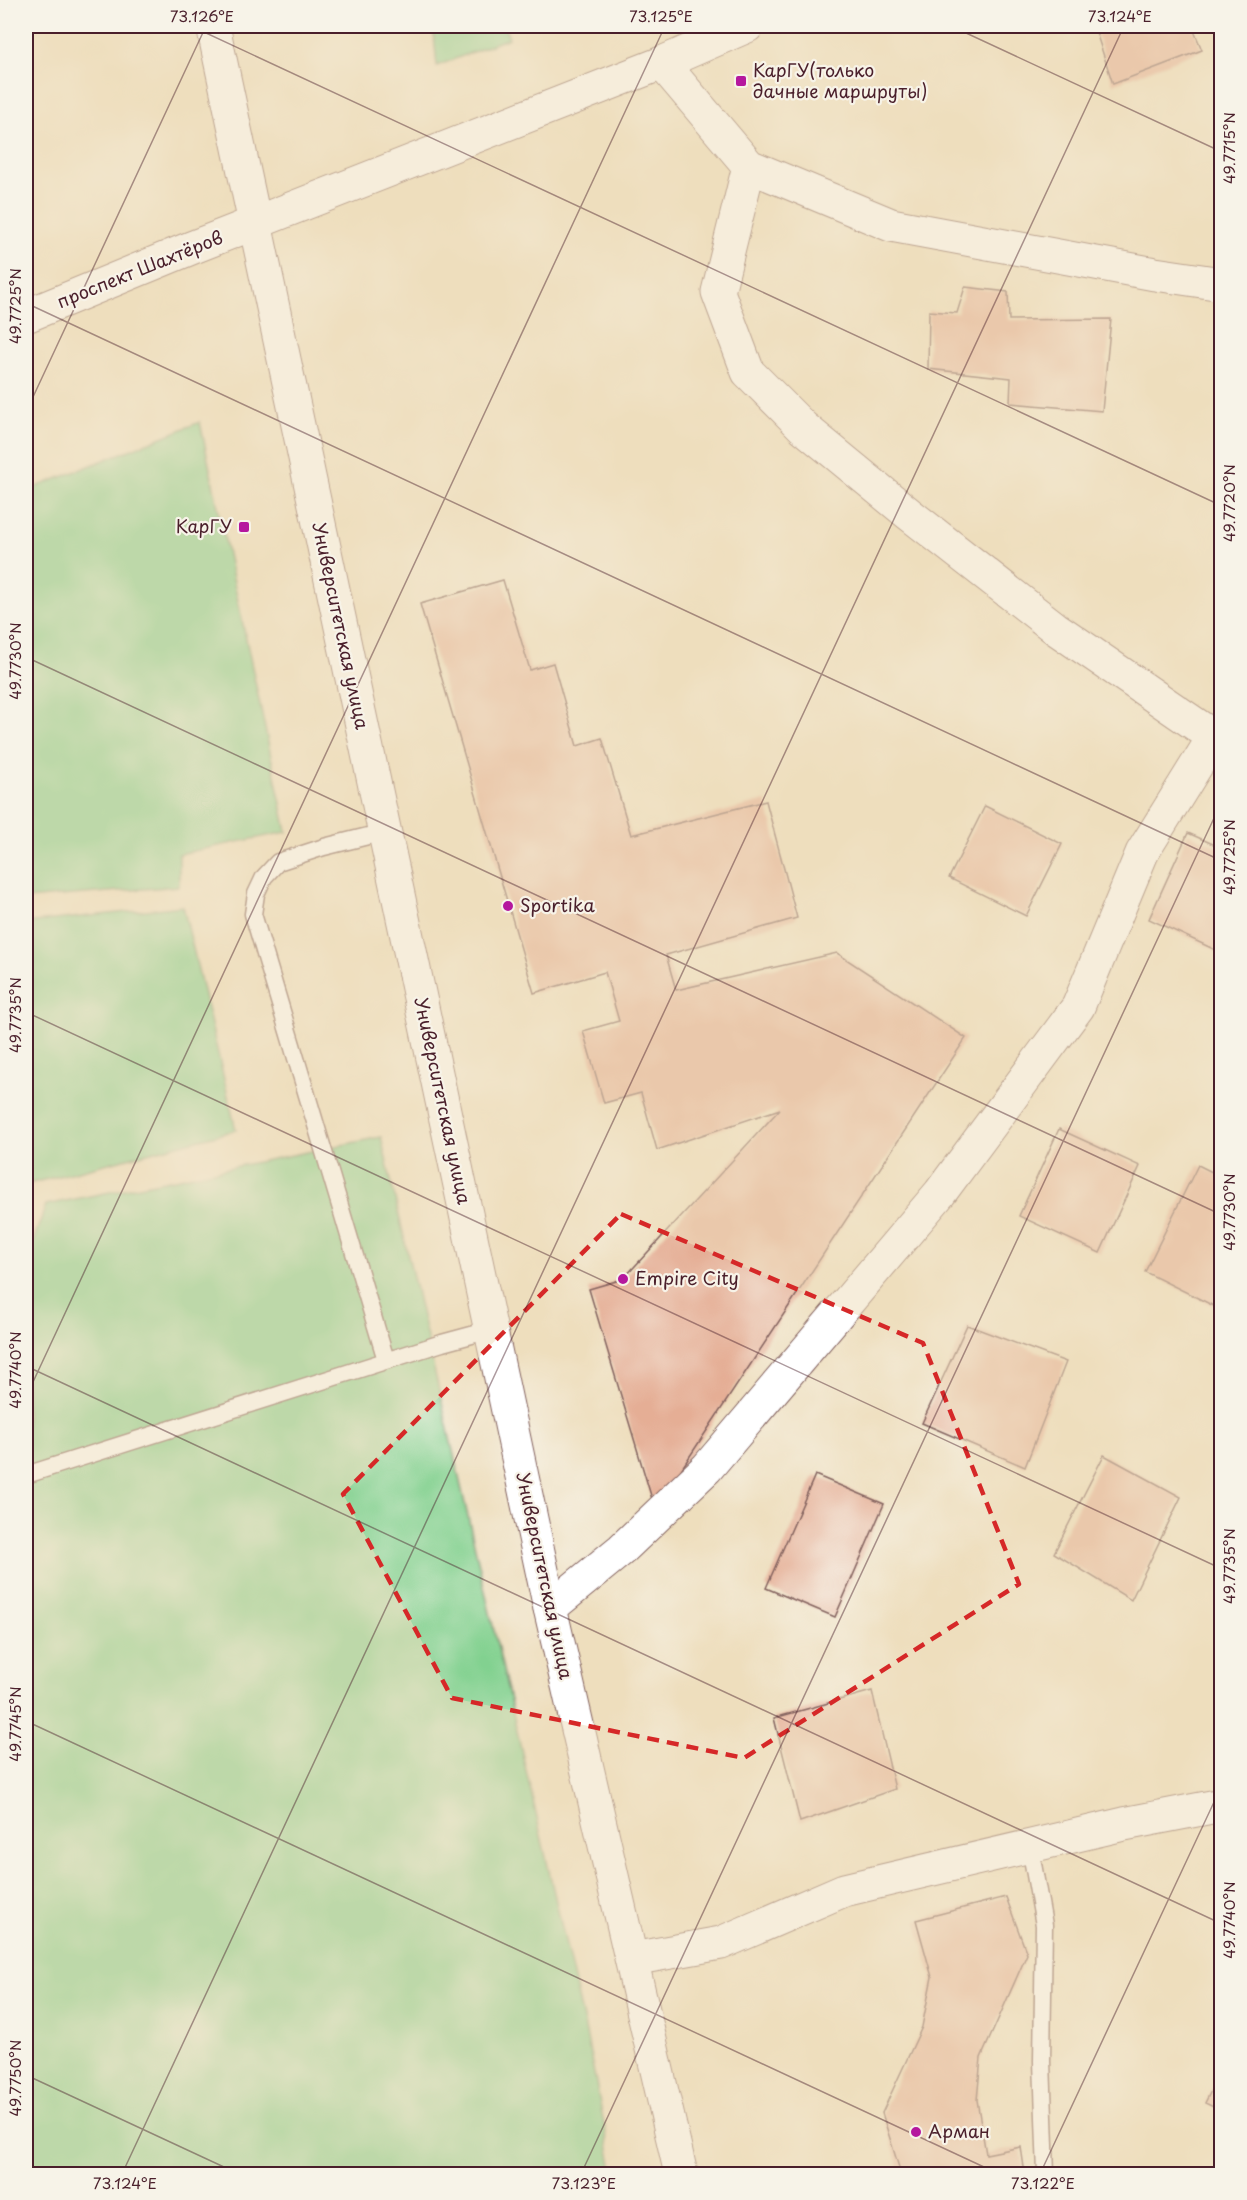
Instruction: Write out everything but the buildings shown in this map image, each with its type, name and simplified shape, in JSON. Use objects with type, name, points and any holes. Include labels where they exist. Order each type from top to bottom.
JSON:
[{"type":"street","name":"Университетская улица","points":[[213,26],[550,1608],[681,2175]]},
{"type":"street","name":"проспект Шахтёров","points":[[26,316],[662,63],[747,26]]},
{"type":"street","points":[[662,63],[749,166],[891,225],[1221,284]]},
{"type":"street","points":[[550,1608],[622,1549],[707,1468],[940,1193],[1078,1007],[1142,853],[1218,739],[1055,628],[802,427],[748,372],[718,292],[749,166]]},
{"type":"street","points":[[632,1959],[721,1943],[844,1890],[1124,1824],[1221,1805]]},
{"type":"lane","points":[[384,832],[324,847],[278,862],[264,877],[256,894],[253,914],[386,1360]]},
{"type":"lane","points":[[26,1475],[386,1360],[490,1330]]},
{"type":"lane","points":[[1030,1846],[1044,1925],[1042,2061],[1046,2175]]},
{"type":"highlighted area","points":[[621,1214],[923,1343],[1019,1584],[744,1758],[452,1698],[343,1494]]},
{"type":"green space","points":[[433,26],[504,26],[509,38],[437,66]]},
{"type":"green space","points":[[200,422],[287,832],[179,854],[179,886],[26,899],[26,491]]},
{"type":"green space","points":[[183,906],[236,1130],[28,1184],[26,1177],[26,923]]},
{"type":"green space","points":[[381,1137],[585,2028],[614,2174],[26,2174],[26,1261],[46,1205]]},
{"type":"place","name":"КарГУ(только дачные маршруты)","points":[[741,81]]},
{"type":"place","name":"КарГУ","points":[[244,527]]},
{"type":"place","name":"Sportika","points":[[508,906]]},
{"type":"place","name":"Empire City","points":[[623,1279]]},
{"type":"place","name":"Арман","points":[[916,2132]]}]
